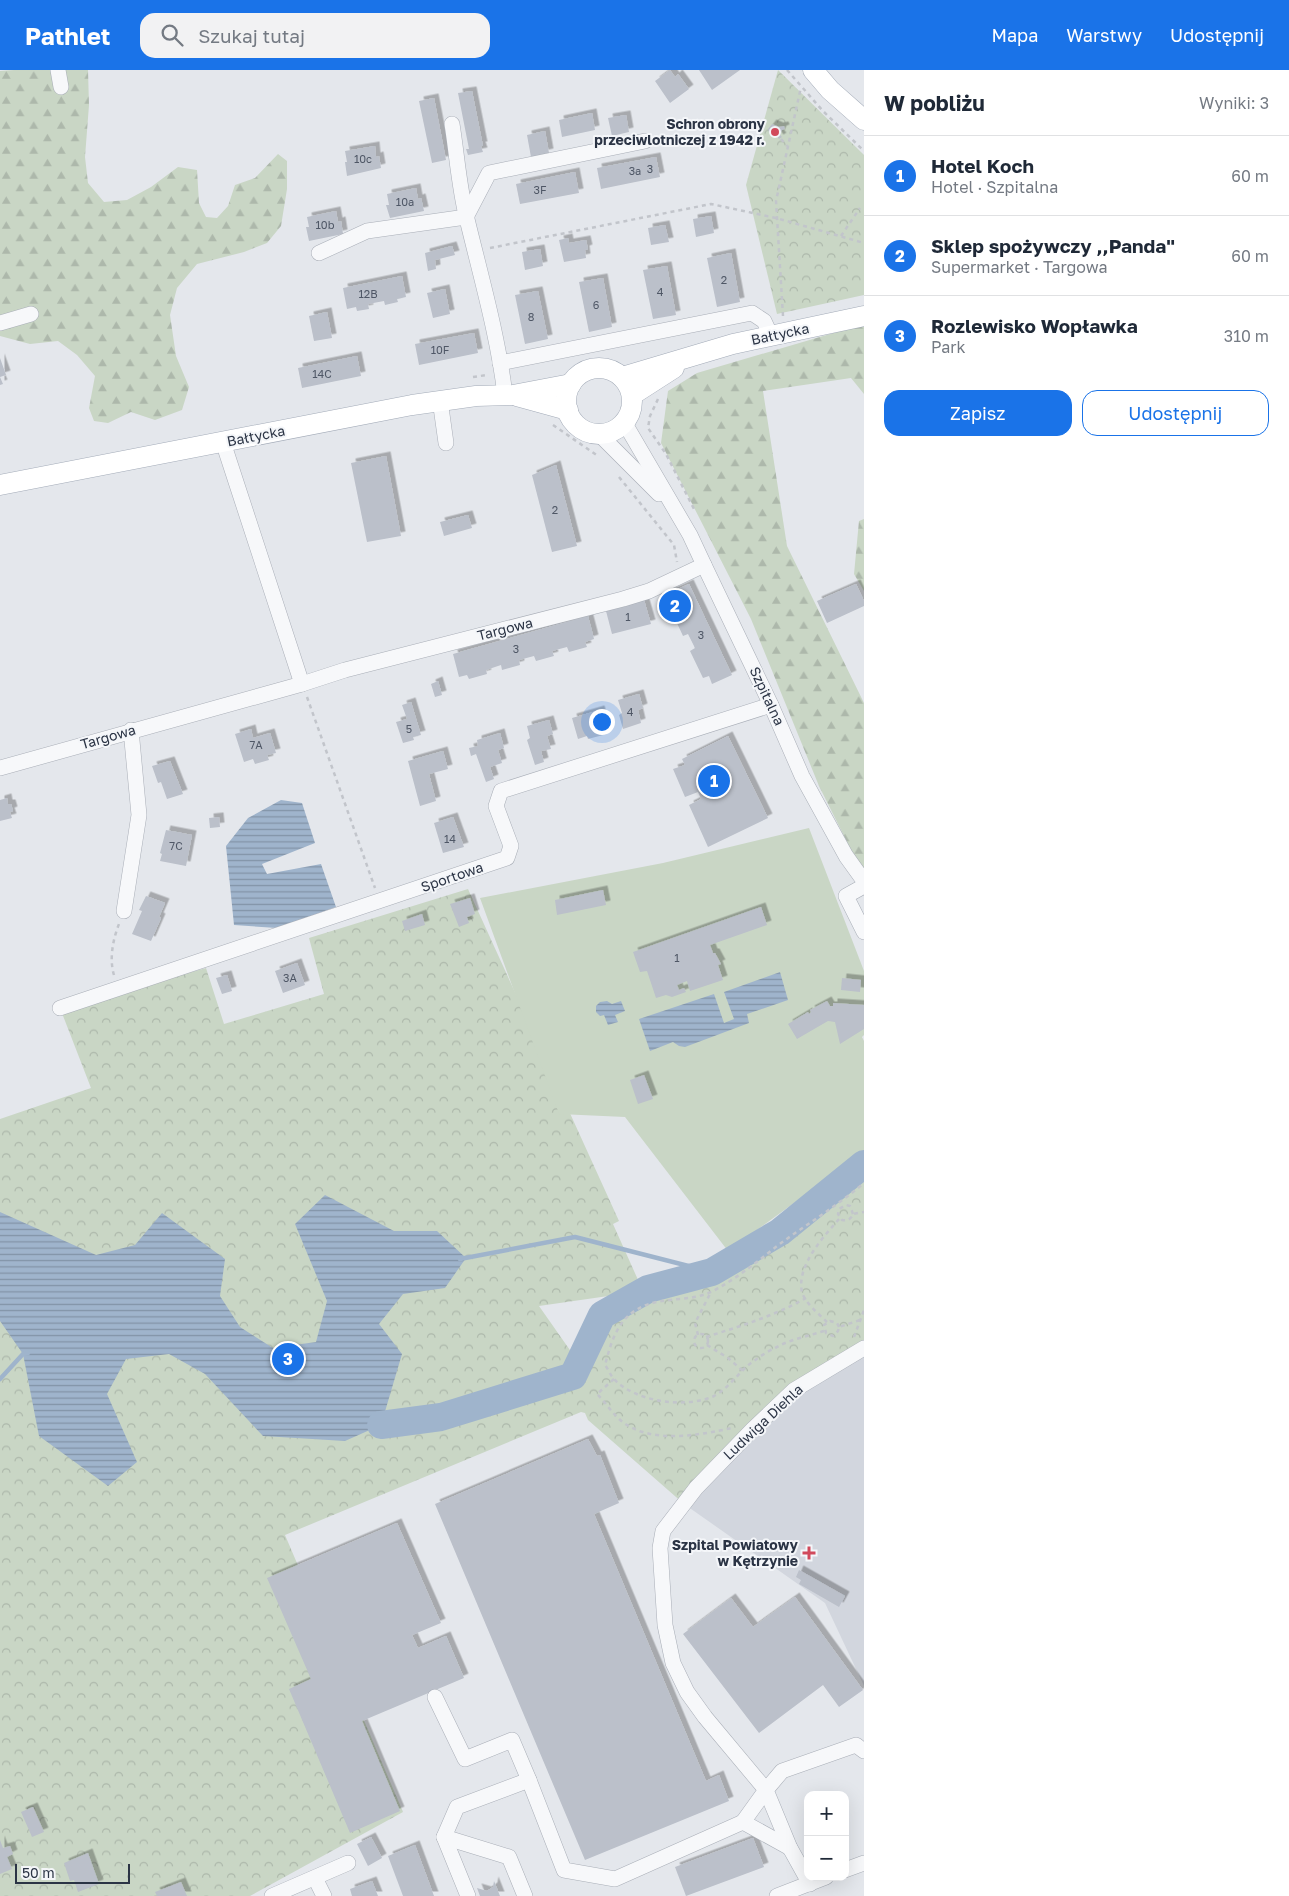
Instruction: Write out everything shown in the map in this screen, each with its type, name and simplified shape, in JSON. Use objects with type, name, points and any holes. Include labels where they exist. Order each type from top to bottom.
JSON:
[{"type":"main road","points":[[812,70],[830,90],[864,120]]},
{"type":"main road","name":"Bałtycka","points":[[622,377],[696,354],[864,316]]},
{"type":"main road","name":"Bałtycka","points":[[632,395],[696,354]]},
{"type":"main road","points":[[595,368],[605,368],[614,371],[622,377],[627,382],[632,395],[631,410],[624,422],[612,431],[598,434],[588,432],[579,427],[572,419],[568,410],[568,392],[571,384],[578,376],[595,368]]},
{"type":"main road","name":"Bałtycka","points":[[0,485],[440,400],[509,395],[571,384]]},
{"type":"main road","name":"Bałtycka","points":[[509,395],[568,410]]},
{"type":"street","points":[[58,70],[61,87]]},
{"type":"street","points":[[452,124],[466,218],[474,242],[500,363],[509,395]]},
{"type":"street","points":[[466,218],[489,173],[645,141]]},
{"type":"street","points":[[319,253],[367,231],[466,218]]},
{"type":"street","points":[[500,363],[752,313],[764,320],[772,336]]},
{"type":"street","points":[[0,323],[31,314]]},
{"type":"street","points":[[440,400],[446,443]]},
{"type":"street","name":"Szpitalna","points":[[624,422],[704,565],[771,705],[802,776],[846,856],[864,881]]},
{"type":"street","name":"Szpitalna","points":[[598,434],[674,509]]},
{"type":"street","points":[[223,442],[302,684]]},
{"type":"street","name":"Targowa","points":[[0,768],[354,668],[623,599],[649,591],[704,565]]},
{"type":"street","name":"Sportowa","points":[[60,1008],[507,858],[511,846],[496,806],[501,791],[771,705]]},
{"type":"street","points":[[124,911],[139,815],[131,730]]},
{"type":"street","points":[[864,886],[846,896],[864,932]]},
{"type":"street","name":"Ludwiga Diehla","points":[[810,1884],[790,1848],[766,1790],[687,1692],[673,1663],[665,1625],[660,1548],[663,1531],[702,1481],[794,1390],[858,1344]]},
{"type":"street","points":[[435,1697],[466,1759],[512,1740],[564,1870],[615,1879],[743,1822],[782,1771],[856,1746],[864,1751]]},
{"type":"street","points":[[468,1896],[444,1836],[457,1807],[529,1780]]},
{"type":"street","points":[[743,1822],[790,1848]]},
{"type":"street","points":[[444,1836],[509,1857],[525,1896]]},
{"type":"street","points":[[272,1896],[348,1863]]},
{"type":"street","points":[[849,1869],[864,1863]]},
{"type":"street","points":[[315,1878],[324,1896]]},
{"type":"street","points":[[777,1896],[817,1881]]},
{"type":"path","points":[[787,70],[823,111],[864,151]]},
{"type":"path","points":[[783,317],[776,201],[801,86]]},
{"type":"path","points":[[781,139],[787,146]]},
{"type":"path","points":[[490,248],[711,204],[776,218],[864,243]]},
{"type":"path","points":[[841,236],[860,208]]},
{"type":"path","points":[[553,425],[607,462],[620,455]]},
{"type":"path","points":[[617,475],[674,545],[680,576]]},
{"type":"path","points":[[302,684],[379,901]]},
{"type":"path","points":[[118,989],[111,965],[115,935],[124,911]]},
{"type":"path","points":[[824,1331],[779,1346],[751,1363],[715,1395],[685,1403],[659,1401],[642,1396],[614,1379],[605,1365],[611,1341],[624,1321],[633,1312],[654,1301],[694,1297],[712,1292],[746,1271],[864,1183]]},
{"type":"path","points":[[827,1322],[815,1311],[803,1293],[801,1275],[821,1239],[840,1218],[839,1209],[846,1205],[852,1210],[853,1214]]},
{"type":"path","points":[[853,1214],[864,1212]]},
{"type":"path","points":[[840,1218],[850,1220],[853,1214]]},
{"type":"path","points":[[707,1345],[701,1349],[695,1346],[694,1342],[698,1335],[695,1324],[712,1292]]},
{"type":"path","points":[[706,1337],[775,1314],[806,1298]]},
{"type":"path","points":[[858,1344],[860,1320],[864,1310]]},
{"type":"path","points":[[824,1331],[833,1336],[839,1327],[860,1320]]},
{"type":"path","points":[[824,1331],[824,1325],[827,1322],[834,1321],[839,1327]]},
{"type":"path","points":[[698,1335],[701,1334],[706,1337],[707,1345]]},
{"type":"path","points":[[707,1345],[728,1358],[743,1371]]},
{"type":"path","points":[[614,1379],[598,1394],[623,1422],[645,1434],[665,1436],[702,1433],[735,1427]]},
{"type":"shaded area","name":"Szpital Powiatowy w Kętrzynie","points":[[864,1346],[864,1686],[825,1603],[684,1504],[787,1399]]},
{"type":"green space","points":[[88,70],[89,105],[85,157],[88,183],[104,202],[127,200],[151,187],[178,167],[197,170],[199,203],[206,217],[217,218],[228,206],[235,185],[255,178],[278,154],[287,161],[287,189],[281,226],[267,243],[244,252],[197,264],[177,288],[170,315],[176,356],[189,387],[182,410],[155,420],[131,412],[108,423],[94,421],[89,408],[95,376],[77,355],[58,341],[30,344],[0,336],[0,71]]},
{"type":"green space","points":[[778,70],[864,155],[864,295],[777,314],[746,185]]},
{"type":"green space","points":[[864,326],[864,394],[851,378],[763,391],[787,546],[864,703],[864,876],[819,786],[751,619],[661,443],[668,391],[697,373],[847,329]]},
{"type":"green space","points":[[864,519],[864,591],[854,574],[859,521]]},
{"type":"green space","points":[[809,828],[864,971],[864,1035],[862,1037],[864,1041],[864,1152],[728,1251],[625,1117],[559,1114],[480,898],[663,863]]},
{"type":"green space","points":[[468,889],[619,1221],[613,1224],[643,1291],[539,1306],[579,1363],[602,1315],[648,1289],[712,1272],[780,1232],[864,1164],[864,1346],[816,1373],[684,1504],[588,1420],[585,1413],[581,1412],[285,1535],[403,1812],[250,1896],[0,1896],[0,1119],[91,1088],[60,1008],[206,968],[224,1024],[324,994],[309,938]]},
{"type":"water","points":[[281,800],[302,803],[315,843],[262,864],[267,874],[321,864],[336,907],[277,928],[234,925],[226,846],[248,818]]},
{"type":"water","points":[[780,972],[788,1000],[747,1014],[749,1023],[685,1047],[673,1042],[650,1051],[639,1019],[714,994],[724,1023],[734,1019],[724,992]]},
{"type":"water","points":[[607,1001],[612,1004],[621,1001],[625,1011],[615,1015],[618,1022],[608,1025],[604,1015],[600,1016],[596,1012],[596,1006],[600,1002]]},
{"type":"water","points":[[325,1195],[394,1231],[437,1231],[466,1258],[445,1288],[403,1294],[379,1324],[402,1354],[381,1425],[345,1441],[263,1436],[205,1374],[169,1354],[126,1359],[107,1394],[137,1462],[108,1486],[39,1436],[23,1354],[0,1321],[0,1212],[96,1255],[135,1245],[162,1213],[225,1259],[220,1296],[240,1327],[273,1348],[316,1342],[327,1301],[295,1224]]},
{"type":"building","points":[[670,70],[675,77],[678,74],[689,89],[670,103],[655,81]]},
{"type":"building","points":[[699,70],[740,70],[712,90]]},
{"type":"building","points":[[472,91],[483,152],[468,155],[466,149],[469,149],[458,93]]},
{"type":"building","points":[[434,98],[446,160],[432,163],[419,101]]},
{"type":"building","points":[[592,113],[595,130],[562,137],[559,120]]},
{"type":"building","points":[[626,115],[629,132],[612,136],[608,118]]},
{"type":"building","name":"Schron obrony przeciwlotniczej z 1942 r.","points":[[772,124],[779,127],[784,126],[785,129],[782,130],[780,135],[782,137],[779,139],[776,135],[773,136],[769,132],[768,129]]},
{"type":"building","points":[[545,131],[549,153],[531,157],[527,135]]},
{"type":"building","points":[[375,146],[376,157],[379,156],[381,168],[347,176],[345,151]]},
{"type":"building","points":[[656,157],[660,177],[601,189],[597,168]]},
{"type":"building","points":[[575,172],[579,193],[520,204],[516,184]]},
{"type":"building","points":[[416,188],[418,199],[421,198],[424,211],[390,218],[386,205],[389,205],[387,194]]},
{"type":"building","points":[[336,211],[338,222],[341,221],[343,234],[309,241],[306,227],[309,227],[307,217]]},
{"type":"building","points":[[711,216],[714,233],[696,237],[693,219]]},
{"type":"building","points":[[665,225],[669,242],[651,245],[648,228]]},
{"type":"building","points":[[568,238],[569,243],[586,240],[588,249],[585,250],[586,258],[564,262],[559,240]]},
{"type":"building","points":[[452,246],[455,255],[435,260],[436,269],[428,271],[425,253]]},
{"type":"building","points":[[540,249],[543,266],[525,270],[522,252]]},
{"type":"building","points":[[731,253],[740,302],[717,307],[707,258]]},
{"type":"building","points":[[667,266],[676,315],[653,319],[643,270]]},
{"type":"building","points":[[402,276],[406,297],[397,299],[398,302],[385,305],[384,301],[368,304],[369,309],[357,311],[356,307],[347,309],[343,288]]},
{"type":"building","points":[[603,278],[612,327],[589,332],[579,282]]},
{"type":"building","points":[[445,289],[450,314],[433,318],[427,293]]},
{"type":"building","points":[[538,291],[548,339],[525,344],[515,295]]},
{"type":"building","points":[[327,312],[332,338],[314,341],[309,316]]},
{"type":"building","points":[[474,333],[478,353],[419,365],[415,344]]},
{"type":"building","points":[[357,356],[361,376],[302,388],[298,368]]},
{"type":"building","points":[[0,358],[6,375],[0,377]]},
{"type":"building","points":[[386,456],[401,536],[367,542],[351,463]]},
{"type":"building","points":[[556,465],[577,546],[552,552],[532,475]]},
{"type":"building","points":[[468,515],[472,528],[444,536],[440,522]]},
{"type":"building","points":[[689,584],[732,675],[712,684],[709,676],[703,678],[690,651],[695,648],[688,634],[683,636],[670,608],[675,606],[669,593]]},
{"type":"building","points":[[856,584],[864,601],[864,606],[827,623],[817,601]]},
{"type":"building","points":[[644,600],[651,624],[612,634],[606,611]]},
{"type":"building","points":[[588,616],[594,639],[585,642],[587,647],[569,652],[567,647],[552,651],[554,656],[536,661],[534,656],[519,660],[520,665],[502,670],[501,665],[486,670],[487,674],[469,679],[467,675],[459,677],[453,654]]},
{"type":"building","points":[[438,681],[442,695],[435,697],[431,684]]},
{"type":"building","points":[[639,694],[643,708],[638,710],[641,723],[623,729],[619,715],[622,713],[618,700]]},
{"type":"building","points":[[411,702],[421,735],[413,737],[414,740],[403,743],[396,722],[407,719],[402,705]]},
{"type":"building","points":[[600,710],[607,734],[588,739],[587,736],[578,739],[572,718]]},
{"type":"building","points":[[549,720],[553,734],[547,736],[551,749],[541,751],[544,762],[535,765],[527,740],[530,738],[527,726]]},
{"type":"building","points":[[251,729],[253,738],[270,733],[276,753],[267,755],[269,760],[255,764],[253,759],[244,762],[235,734]]},
{"type":"building","points":[[500,733],[504,748],[498,750],[502,763],[490,767],[494,779],[486,782],[476,754],[471,756],[469,748],[478,746],[477,740]]},
{"type":"building","points":[[728,736],[768,818],[708,847],[689,805],[701,799],[698,792],[685,797],[673,769],[685,765],[682,759]]},
{"type":"building","points":[[443,751],[448,769],[429,774],[436,801],[420,806],[408,761]]},
{"type":"building","points":[[170,761],[183,794],[167,799],[161,782],[158,783],[152,766]]},
{"type":"building","points":[[7,798],[8,804],[11,804],[13,811],[10,812],[12,818],[0,821],[0,800]]},
{"type":"building","points":[[219,817],[220,827],[210,828],[209,818]]},
{"type":"building","points":[[453,817],[464,847],[443,853],[434,823]]},
{"type":"building","points":[[166,830],[192,835],[186,866],[160,861],[162,854],[160,853]]},
{"type":"building","points":[[603,890],[606,905],[557,915],[555,900]]},
{"type":"building","points":[[146,896],[165,903],[151,941],[132,934],[142,911],[139,910]]},
{"type":"building","points":[[470,898],[475,914],[467,917],[469,923],[459,927],[450,904]]},
{"type":"building","points":[[761,907],[767,925],[710,945],[721,964],[718,965],[723,980],[690,991],[687,981],[677,985],[679,990],[684,988],[686,992],[672,997],[666,995],[656,998],[647,971],[640,972],[633,952]]},
{"type":"building","points":[[422,914],[425,925],[405,931],[402,921]]},
{"type":"building","points":[[297,963],[305,985],[283,993],[275,971]]},
{"type":"building","points":[[227,975],[232,991],[222,994],[216,978]]},
{"type":"building","points":[[842,978],[861,980],[860,992],[841,990]]},
{"type":"building","points":[[827,1001],[830,1006],[833,1006],[833,1003],[864,1005],[864,1029],[840,1044],[835,1022],[828,1021],[797,1039],[788,1024],[808,1012],[809,1014],[810,1010]]},
{"type":"building","points":[[644,1075],[653,1099],[638,1104],[630,1080]]},
{"type":"building","points":[[588,1439],[597,1456],[600,1455],[619,1503],[594,1514],[706,1781],[719,1775],[729,1801],[585,1860],[435,1504]]},
{"type":"building","points":[[397,1523],[441,1623],[412,1635],[418,1648],[446,1636],[464,1678],[362,1721],[400,1811],[350,1833],[289,1689],[311,1679],[267,1578]]},
{"type":"building","points":[[799,1570],[845,1596],[839,1607],[799,1584],[801,1580],[796,1577]]},
{"type":"building","points":[[795,1597],[863,1690],[839,1707],[823,1685],[759,1733],[683,1634],[731,1598],[753,1627]]},
{"type":"building","points":[[33,1807],[44,1832],[32,1837],[21,1812]]},
{"type":"building","points":[[371,1837],[382,1858],[368,1866],[357,1844]]},
{"type":"building","points":[[753,1838],[764,1867],[686,1896],[675,1867]]},
{"type":"building","points":[[0,1840],[3,1848],[10,1846],[13,1854],[7,1857],[12,1869],[0,1874]]},
{"type":"building","points":[[415,1845],[434,1896],[403,1896],[388,1856]]},
{"type":"building","points":[[88,1853],[99,1884],[78,1892],[74,1880],[70,1881],[64,1863]]},
{"type":"building","points":[[372,1881],[378,1896],[352,1896],[350,1889]]},
{"type":"building","points":[[494,1881],[500,1896],[480,1896],[477,1888],[487,1891],[493,1887]]},
{"type":"building","points":[[181,1882],[187,1896],[157,1896],[155,1892]]},
{"type":"waterway","points":[[381,1425],[441,1417],[573,1376],[602,1315],[648,1289],[712,1272],[780,1232],[864,1164]]},
{"type":"waterway","points":[[460,1259],[575,1237],[712,1272]]},
{"type":"waterway","points":[[0,1379],[23,1354],[28,1353]]},
{"type":"place","name":"Schron obrony przeciwlotniczej z 1942 r.","points":[[775,132]]},
{"type":"place","name":"Sklep spożywczy ,,Panda\"","points":[[675,606]]},
{"type":"place","name":"Hotel Koch","points":[[714,781]]},
{"type":"place","name":"Rozlewisko Wopławka","points":[[288,1359]]},
{"type":"place","name":"Szpital Powiatowy w Kętrzynie","points":[[809,1553]]}]
